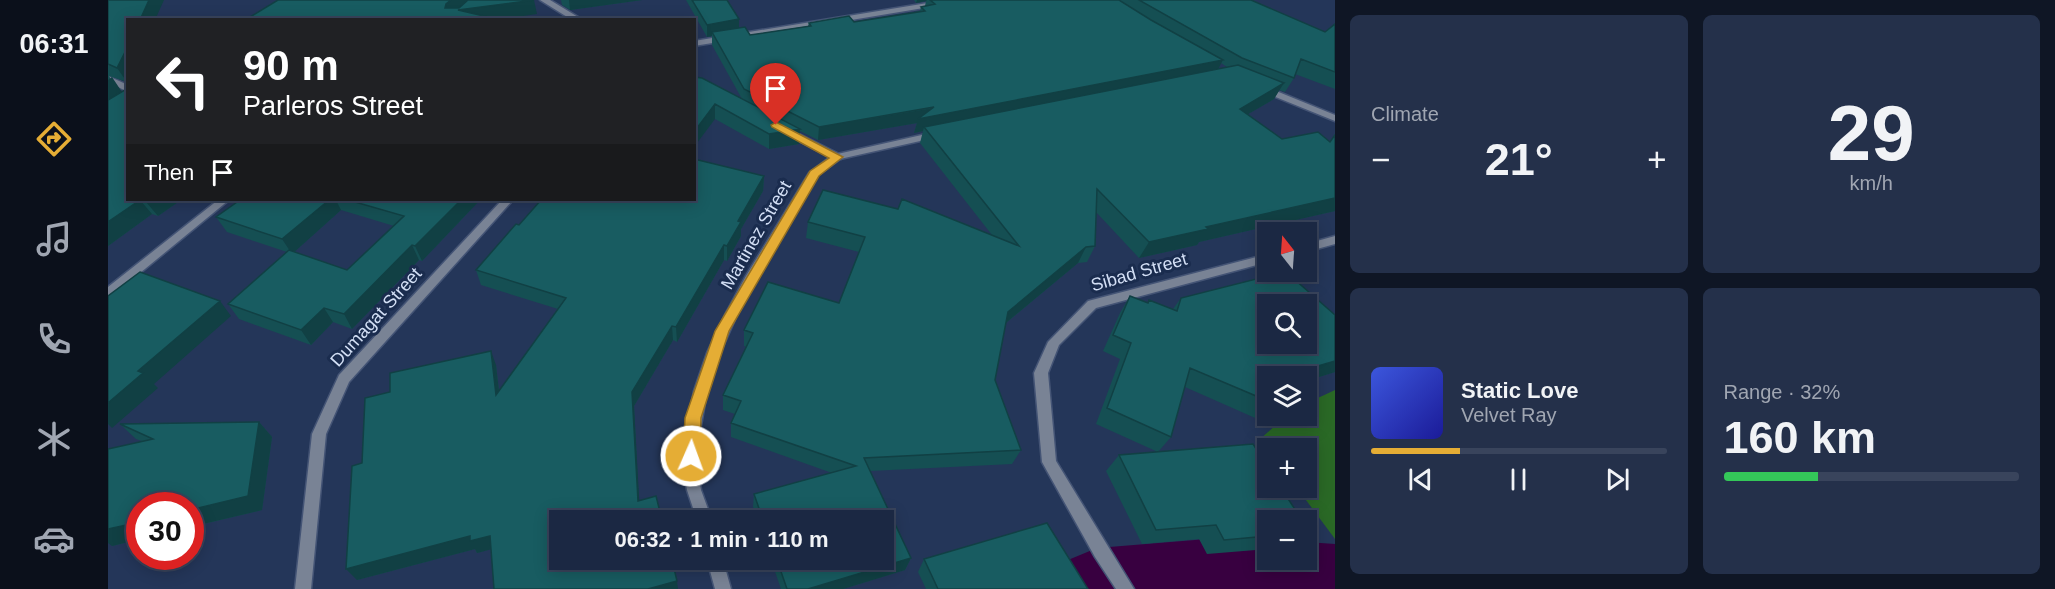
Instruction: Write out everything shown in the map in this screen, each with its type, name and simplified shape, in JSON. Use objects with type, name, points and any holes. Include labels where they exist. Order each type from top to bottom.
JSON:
[{"type":"street","points":[[544,0],[576,18]]},
{"type":"street","points":[[696,44],[960,0]]},
{"type":"street","points":[[108,79],[126,88]]},
{"type":"street","points":[[1251,84],[1335,118]]},
{"type":"street","points":[[118,101],[126,96]]},
{"type":"street","points":[[776,125],[837,157]]},
{"type":"street","name":"Martinez Street","points":[[701,510],[691,474],[693,418],[722,331],[814,173],[837,157],[949,132]]},
{"type":"street","points":[[108,293],[223,201]]},
{"type":"street","name":"Dumagat Street","points":[[303,589],[319,434],[344,379],[507,201]]},
{"type":"street","points":[[1317,245],[1335,240]]},
{"type":"street","name":"Sibad Street","points":[[1126,589],[1101,552],[1049,462],[1041,373],[1054,342],[1092,304],[1257,261]]},
{"type":"street","points":[[718,570],[722,585]]},
{"type":"green space","points":[[1335,390],[1335,539],[1317,515],[1317,510],[1313,510],[1304,498],[1317,498],[1317,438],[1261,438],[1275,426],[1317,426],[1317,398]]},
{"type":"green space","points":[[1335,556],[1335,589],[1180,589],[1161,565],[1257,562],[1257,570],[1317,570],[1317,557]]},
{"type":"building","points":[[108,0],[149,0],[141,18],[126,18],[126,50],[117,68],[108,64]]},
{"type":"building","points":[[278,0],[451,0],[445,8],[459,8],[468,0],[534,0],[458,10],[492,18],[248,18]]},
{"type":"building","points":[[692,0],[727,0],[739,19],[707,25]]},
{"type":"building","points":[[930,0],[1119,0],[1223,60],[918,119],[934,107],[819,127],[744,89],[712,32],[745,27],[750,35],[811,26],[809,23],[849,16],[854,22],[925,11],[921,7],[935,4]]},
{"type":"building","points":[[1139,0],[1251,0],[1325,32],[1335,24],[1335,72],[1301,59],[1294,78],[1242,58]]},
{"type":"building","points":[[1238,65],[1284,83],[1240,109],[1282,139],[1318,132],[1330,142],[1335,135],[1335,198],[1149,242],[1097,189],[1095,246],[1086,247],[1008,312],[995,380],[1021,450],[864,458],[888,510],[760,510],[754,494],[856,466],[731,423],[741,401],[723,395],[753,333],[744,330],[768,282],[839,303],[865,237],[808,222],[823,190],[898,209],[902,199],[1019,246],[924,127]]},
{"type":"building","points":[[696,77],[702,78],[800,129],[769,134],[715,104],[696,129]]},
{"type":"building","points":[[126,89],[126,201],[139,201],[108,222],[108,100]]},
{"type":"building","points":[[696,159],[764,176],[738,221],[741,222],[727,246],[724,245],[676,327],[672,326],[632,392],[638,501],[656,496],[660,510],[549,510],[549,570],[674,570],[677,581],[648,589],[494,589],[490,536],[470,541],[470,536],[346,569],[352,466],[362,463],[365,398],[390,392],[390,373],[491,351],[496,395],[566,298],[476,270],[516,224],[519,225],[540,201],[696,201]]},
{"type":"building","points":[[239,201],[328,201],[282,239],[216,217]]},
{"type":"building","points":[[352,201],[460,201],[415,246],[412,245],[344,314],[324,308],[301,330],[228,304],[289,250],[347,270],[404,216]]},
{"type":"building","points":[[140,272],[220,301],[138,371],[143,373],[108,403],[108,296]]},
{"type":"building","points":[[1257,279],[1257,282],[1297,282],[1311,294],[1257,294],[1257,354],[1317,354],[1317,299],[1335,315],[1335,361],[1317,366],[1257,366],[1257,396],[1190,368],[1171,437],[1107,408],[1131,343],[1113,335],[1130,296],[1148,303],[1149,300],[1177,311],[1181,298]]},
{"type":"building","points":[[259,422],[248,496],[204,507],[204,492],[126,492],[126,525],[108,529],[108,449],[153,439],[120,424]]},
{"type":"building","points":[[1253,444],[1257,450],[1257,498],[1288,498],[1295,510],[1257,510],[1257,537],[1224,540],[1216,525],[1156,530],[1119,455]]},
{"type":"building","points":[[894,522],[911,558],[894,563]]},
{"type":"building","points":[[1047,523],[1088,589],[938,589],[924,559]]},
{"type":"building","points":[[780,570],[871,570],[808,589],[787,589]]},
{"type":"waterway","points":[[1097,589],[1244,576],[1335,585]]},
{"type":"route","points":[[691,456],[693,418],[722,331],[814,173],[837,157],[776,125]]}]
